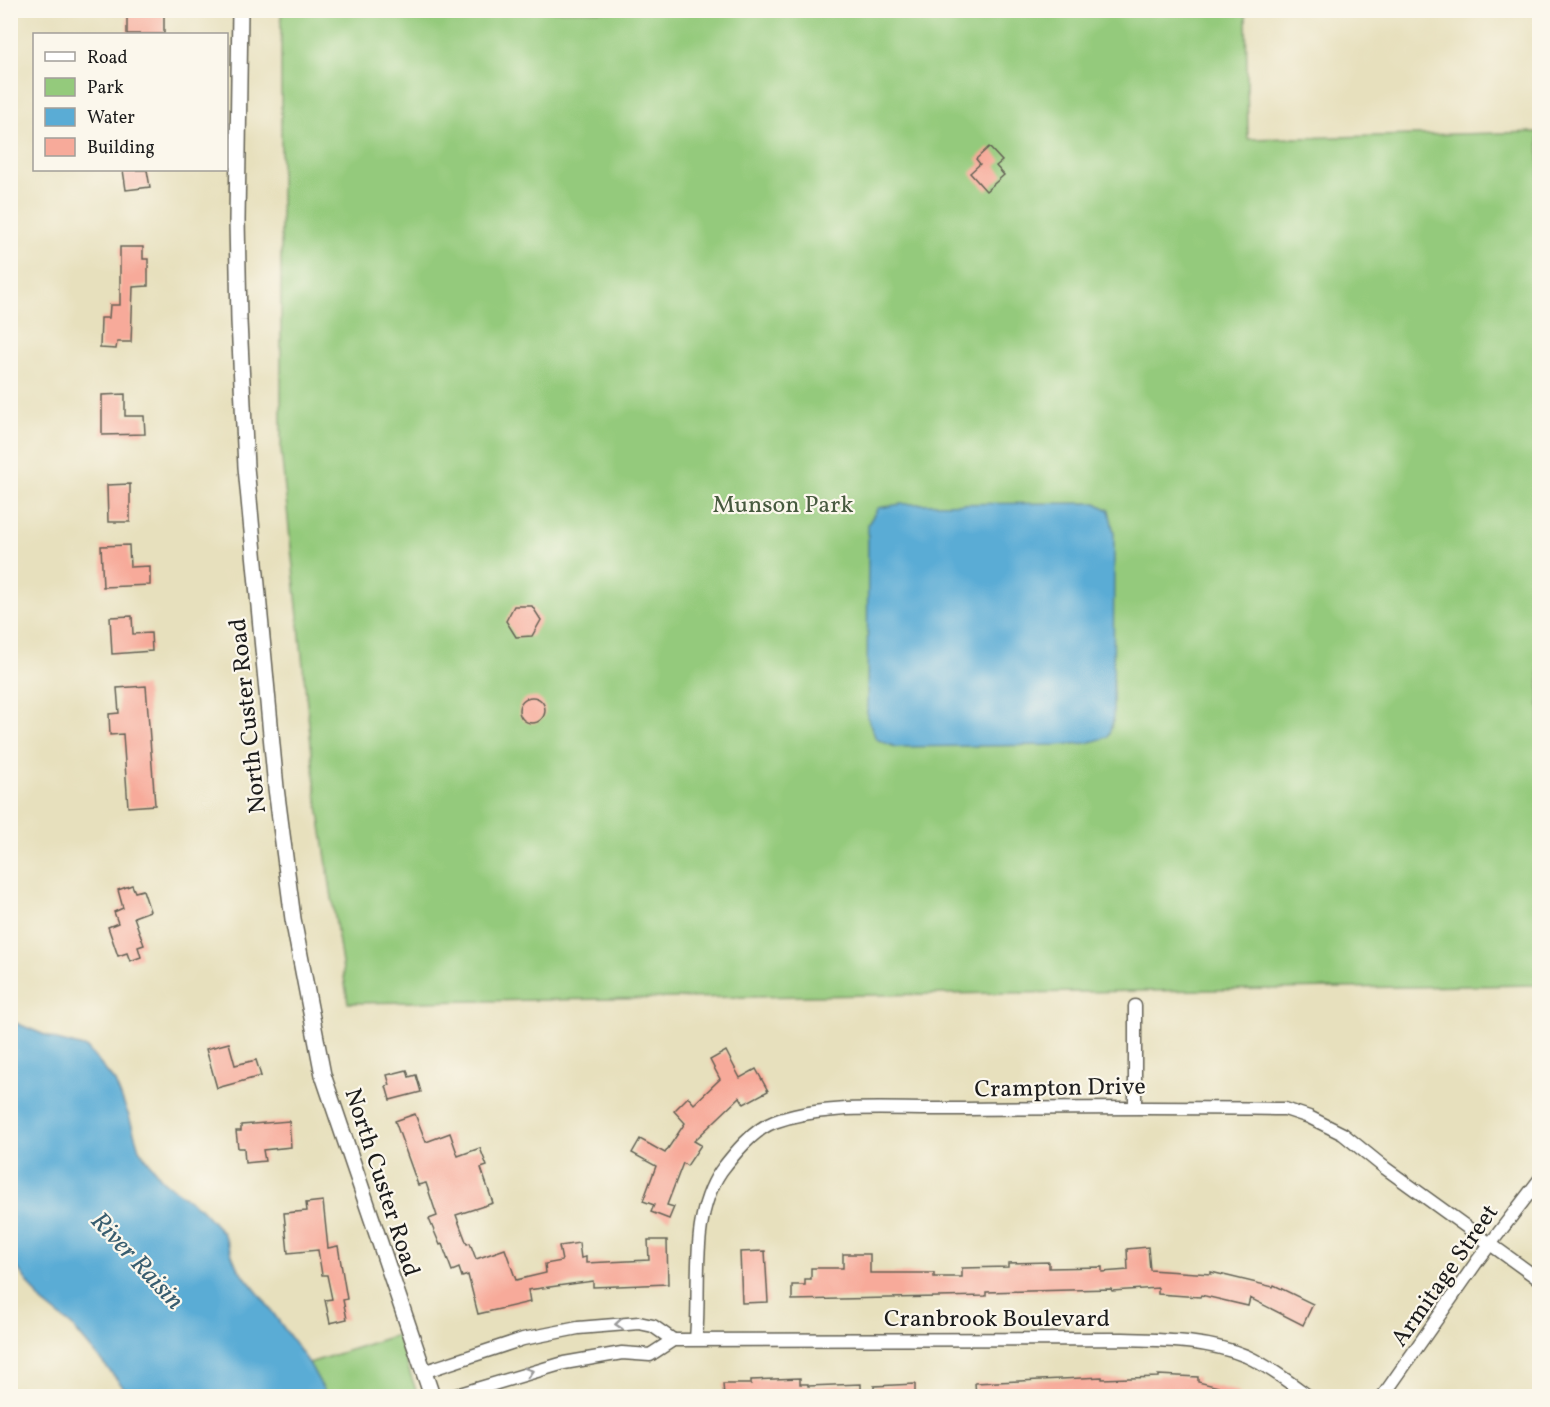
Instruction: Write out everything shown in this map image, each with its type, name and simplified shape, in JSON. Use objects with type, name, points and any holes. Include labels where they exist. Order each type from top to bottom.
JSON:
[{"type":"street","name":"North Custer Road","points":[[240,10],[237,232],[246,466],[276,788],[293,920],[323,1075],[432,1396]]},
{"type":"street","points":[[1135,1006],[1135,1107]]},
{"type":"street","name":"Crampton Drive","points":[[696,1339],[699,1309],[700,1236],[705,1203],[721,1172],[749,1140],[772,1123],[822,1111],[1135,1107],[1286,1109],[1309,1117],[1343,1134],[1385,1168],[1539,1280]]},
{"type":"street","name":"Armitage Street","points":[[1383,1396],[1490,1244],[1539,1179]]},
{"type":"street","points":[[423,1372],[523,1339],[578,1328],[639,1323],[653,1326],[673,1340]]},
{"type":"street","name":"Cranbrook Boulevard","points":[[453,1396],[564,1363],[622,1353],[650,1355],[673,1340],[1123,1339],[1206,1344],[1247,1357],[1308,1396]]},
{"type":"green space","name":"Munson Park","points":[[281,11],[1246,11],[1248,139],[1539,132],[1539,985],[348,1003],[316,793],[281,450]]},
{"type":"green space","points":[[397,1335],[418,1396],[327,1396],[309,1363]]},
{"type":"water","points":[[1096,503],[1109,510],[1114,533],[1113,721],[1108,737],[1087,743],[1057,745],[895,747],[876,739],[867,716],[868,524],[878,508],[901,504]]},
{"type":"water","name":"River Raisin","points":[[11,1021],[57,1040],[87,1048],[115,1082],[139,1149],[164,1182],[200,1208],[223,1233],[237,1267],[309,1363],[327,1396],[131,1396],[72,1326],[42,1302],[11,1259]]},
{"type":"building","points":[[127,10],[164,10],[164,33],[127,33]]},
{"type":"building","points":[[989,147],[1002,161],[996,166],[1004,175],[986,191],[970,173],[980,164],[976,159]]},
{"type":"building","points":[[123,171],[147,171],[150,187],[126,190]]},
{"type":"building","points":[[120,247],[143,247],[143,259],[148,259],[148,286],[133,287],[131,342],[117,342],[116,349],[100,348],[101,318],[109,318],[110,305],[120,305]]},
{"type":"building","points":[[125,394],[125,416],[144,416],[145,434],[102,435],[102,395]]},
{"type":"building","points":[[130,484],[130,522],[108,522],[107,485]]},
{"type":"building","points":[[129,545],[130,567],[150,566],[150,585],[103,587],[101,546]]},
{"type":"building","points":[[514,606],[532,606],[541,620],[532,636],[516,637],[506,621]]},
{"type":"building","points":[[132,616],[133,634],[151,633],[152,651],[112,654],[110,617]]},
{"type":"building","points":[[146,686],[155,805],[128,807],[123,734],[110,735],[109,714],[119,713],[117,688]]},
{"type":"building","points":[[532,697],[541,701],[545,710],[541,719],[532,723],[523,719],[519,710],[523,701]]},
{"type":"building","points":[[132,885],[135,892],[143,890],[150,911],[134,917],[144,945],[138,947],[141,957],[130,961],[127,953],[118,956],[108,927],[118,923],[114,912],[123,908],[118,890]]},
{"type":"building","points":[[229,1043],[235,1065],[256,1060],[261,1076],[217,1088],[206,1049]]},
{"type":"building","points":[[726,1051],[740,1078],[756,1069],[768,1091],[744,1104],[740,1097],[694,1141],[701,1145],[687,1166],[683,1163],[667,1205],[674,1207],[669,1219],[651,1212],[654,1205],[643,1201],[656,1166],[632,1153],[640,1139],[665,1153],[685,1123],[674,1111],[688,1097],[694,1104],[720,1079],[710,1060]]},
{"type":"building","points":[[407,1070],[409,1077],[416,1075],[421,1092],[390,1100],[386,1086],[390,1085],[387,1075]]},
{"type":"building","points":[[415,1114],[426,1142],[450,1133],[458,1156],[480,1148],[487,1166],[481,1168],[493,1203],[456,1215],[467,1244],[470,1243],[476,1259],[505,1249],[516,1280],[546,1273],[545,1264],[562,1261],[559,1246],[579,1243],[581,1258],[586,1257],[586,1263],[649,1260],[648,1240],[667,1240],[668,1284],[593,1287],[593,1281],[528,1290],[530,1302],[478,1314],[468,1275],[462,1277],[459,1268],[452,1271],[442,1244],[440,1245],[429,1219],[437,1216],[426,1183],[418,1185],[395,1121]]},
{"type":"building","points":[[289,1121],[291,1147],[263,1150],[265,1161],[245,1163],[244,1148],[238,1148],[236,1131],[241,1131],[241,1125]]},
{"type":"building","points":[[323,1201],[328,1248],[338,1246],[347,1299],[343,1300],[347,1319],[330,1323],[325,1300],[332,1299],[327,1275],[322,1275],[318,1250],[288,1253],[284,1213],[307,1211],[306,1203]]},
{"type":"building","points":[[1148,1247],[1150,1270],[1211,1274],[1211,1272],[1273,1287],[1274,1285],[1313,1304],[1303,1325],[1250,1298],[1248,1306],[1201,1295],[1200,1297],[1158,1294],[1158,1288],[1112,1291],[1111,1289],[986,1292],[986,1296],[792,1300],[792,1285],[805,1285],[805,1279],[811,1279],[811,1268],[843,1268],[843,1254],[870,1254],[870,1273],[934,1273],[934,1277],[962,1277],[962,1268],[1008,1267],[1008,1263],[1049,1262],[1049,1268],[1102,1267],[1102,1272],[1128,1270],[1127,1249]]},
{"type":"building","points":[[765,1251],[768,1302],[742,1303],[740,1252]]},
{"type":"building","points":[[1158,1375],[1198,1377],[1198,1382],[1239,1392],[1239,1396],[976,1396],[975,1383],[1102,1377],[1102,1379],[1158,1377]]},
{"type":"building","points":[[800,1378],[800,1384],[808,1384],[808,1386],[861,1384],[861,1396],[724,1396],[723,1384],[751,1384],[751,1380]]},
{"type":"building","points":[[915,1384],[915,1396],[874,1396],[874,1386]]}]
